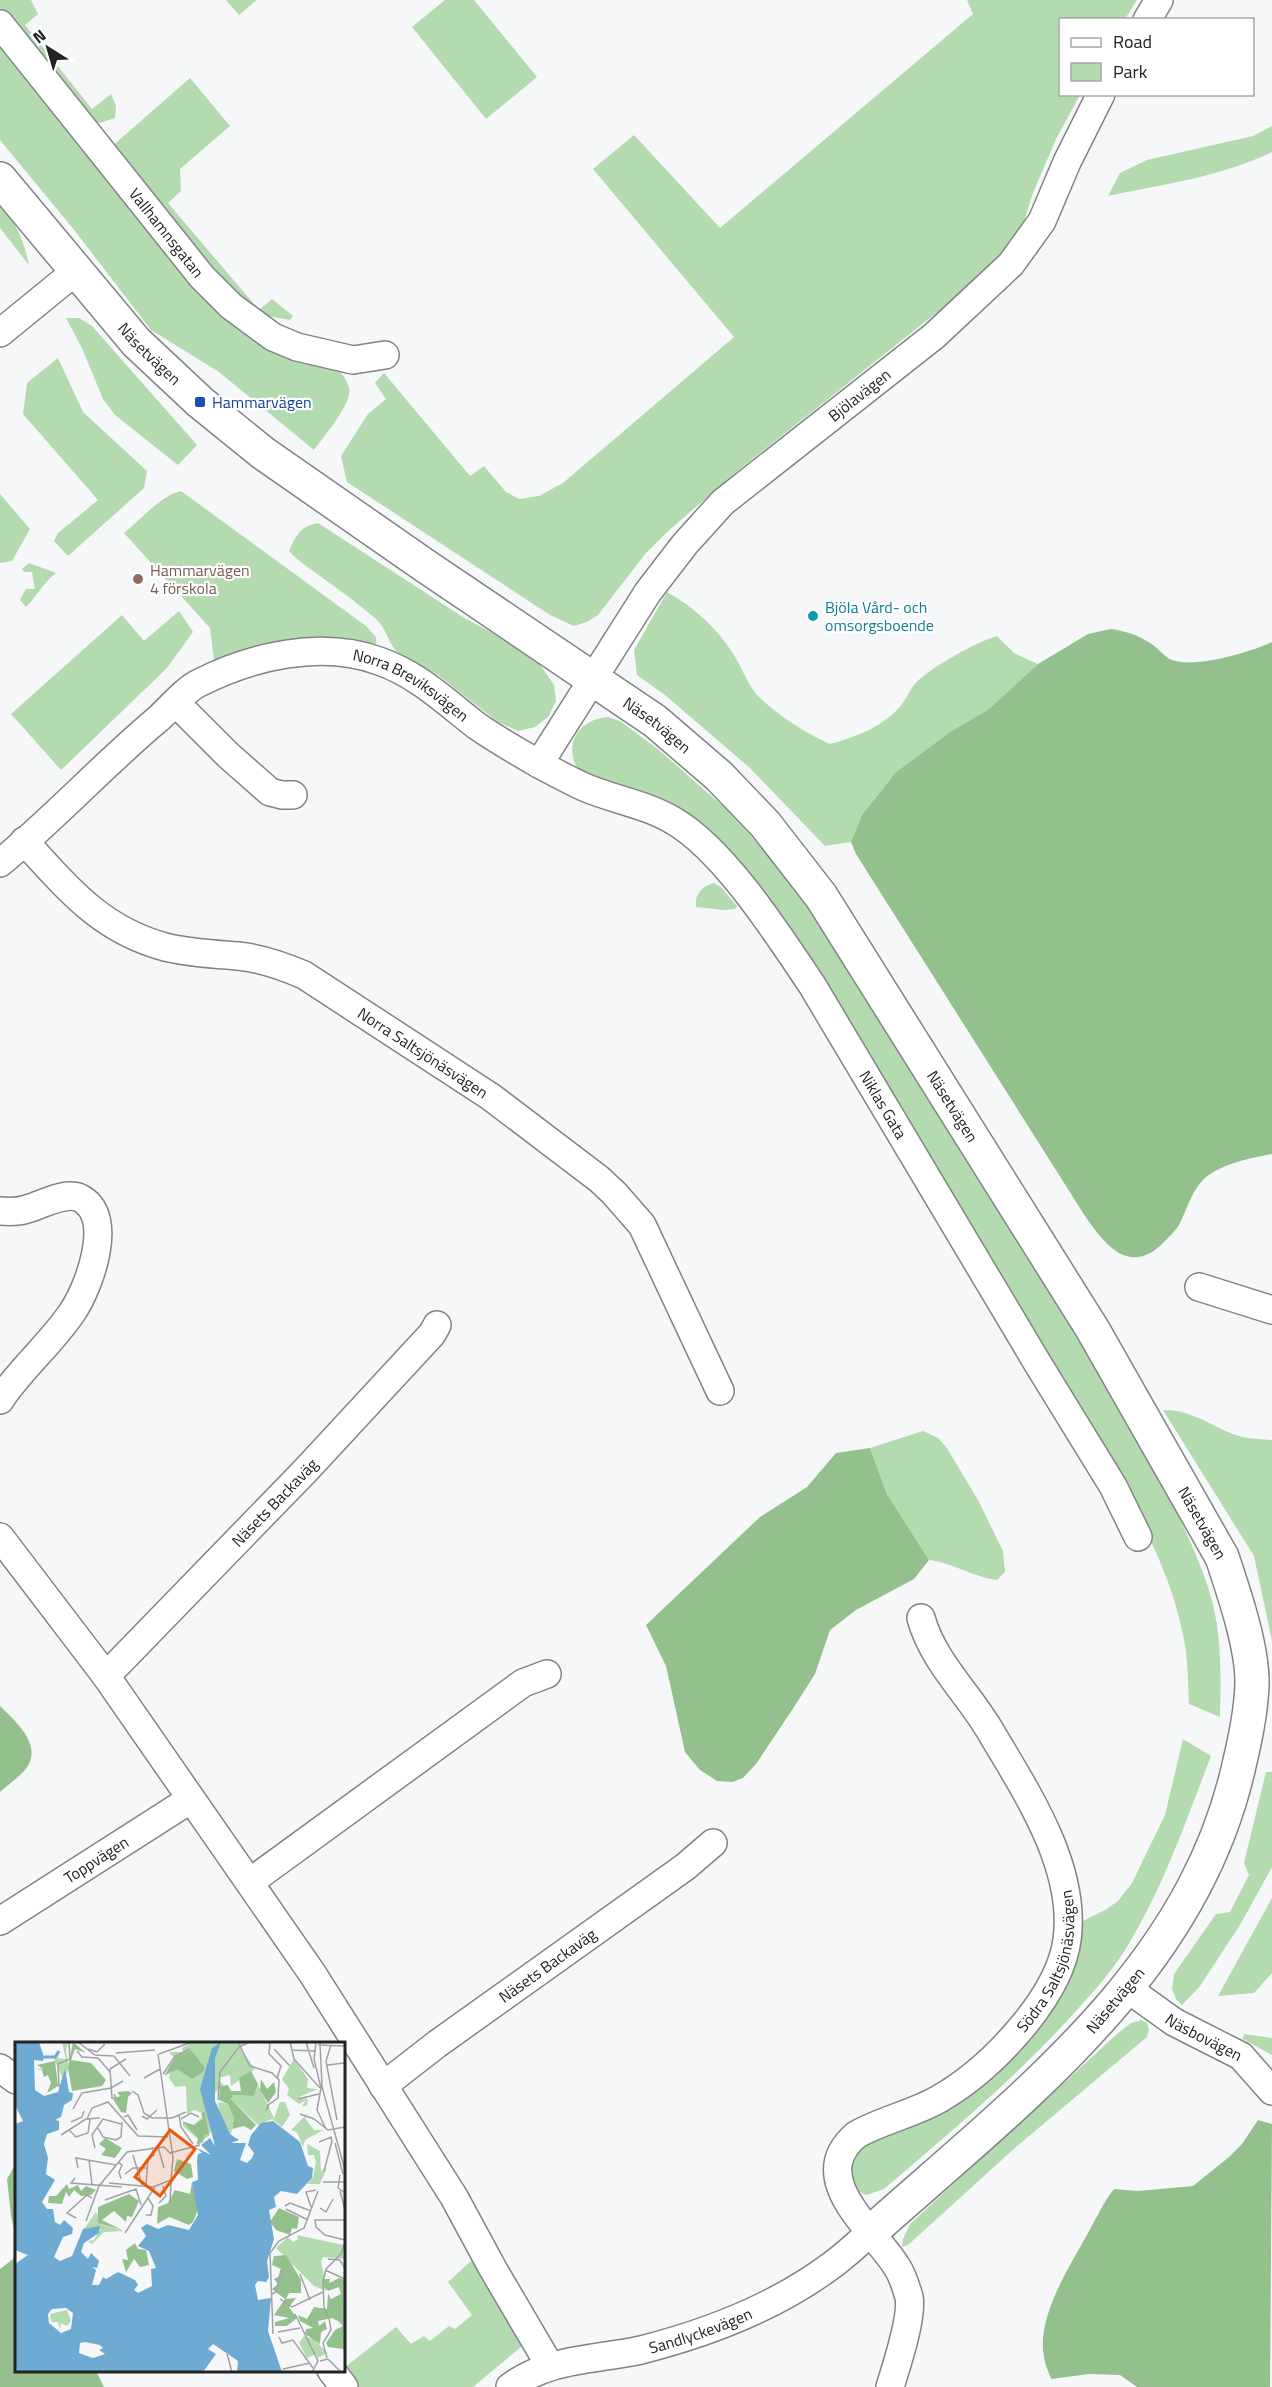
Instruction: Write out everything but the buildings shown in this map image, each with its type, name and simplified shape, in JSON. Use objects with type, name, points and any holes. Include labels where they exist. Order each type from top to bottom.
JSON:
[{"type":"street","points":[[1148,18],[1159,0]]},
{"type":"street","name":"Vallhamnsgatan","points":[[0,24],[202,277],[231,306],[273,337],[297,347],[353,360],[385,355]]},
{"type":"street","name":"Bjölavägen","points":[[594,677],[648,592],[685,544],[723,502],[802,437],[848,404],[927,341],[980,295],[1011,264],[1042,221],[1077,141],[1100,96]]},
{"type":"street","name":"Näsetvägen","points":[[0,179],[136,342],[166,372],[263,453],[424,565],[655,720],[719,776],[765,824],[821,897],[1093,1330],[1222,1557],[1245,1639],[1262,1684],[1248,1727],[1232,1800],[1211,1856],[1180,1912],[1128,1989],[1101,2019],[1040,2081],[871,2232]]},
{"type":"street","points":[[0,333],[76,271]]},
{"type":"street","name":"Norra Breviksvägen","points":[[0,863],[196,684],[258,660],[305,652],[331,652],[380,661],[438,693],[478,727],[539,764]]},
{"type":"street","points":[[539,764],[594,677]]},
{"type":"street","points":[[176,703],[228,755],[270,792],[293,795]]},
{"type":"street","name":"Niklas Gata","points":[[539,764],[585,788],[648,809],[676,822],[714,856],[767,920],[812,985],[1113,1486],[1138,1538]]},
{"type":"street","name":"Norra Saltsjönäsvägen","points":[[24,841],[84,904],[116,928],[165,947],[263,961],[287,967],[304,975],[491,1097],[598,1179],[642,1224],[720,1391]]},
{"type":"street","points":[[0,1211],[26,1210],[72,1196],[80,1198],[90,1208],[97,1220],[98,1232],[91,1270],[74,1310],[0,1400]]},
{"type":"street","points":[[1199,1287],[1272,1310]]},
{"type":"street","name":"Näsets Backaväg","points":[[106,1676],[306,1470],[432,1334],[437,1325]]},
{"type":"street","points":[[0,1537],[106,1676],[312,1973],[454,2197],[493,2270],[550,2366]]},
{"type":"street","name":"Södra Saltsjönäsvägen","points":[[890,2387],[898,2361],[909,2301],[897,2266],[853,2210],[841,2189],[837,2174],[840,2157],[847,2143],[866,2129],[939,2099],[961,2085],[1002,2050],[1039,2005],[1053,1983],[1067,1941],[1068,1919],[1063,1886],[1048,1836],[991,1732],[937,1655],[926,1635],[921,1618]]},
{"type":"street","points":[[250,1882],[524,1683],[547,1674]]},
{"type":"street","name":"Toppvägen","points":[[0,1921],[191,1799]]},
{"type":"street","name":"Näsets Backaväg","points":[[383,2086],[436,2044],[685,1868],[713,1843]]},
{"type":"street","name":"Näsbovägen","points":[[1128,1989],[1174,2022],[1241,2056],[1272,2091]]},
{"type":"street","points":[[0,2068],[15,2079]]},
{"type":"street","name":"Sandlyckevägen","points":[[510,2387],[533,2372],[550,2366],[638,2350],[682,2339],[732,2321],[769,2304],[832,2265],[871,2232]]},
{"type":"street","points":[[333,2372],[344,2387]]},
{"type":"green space","points":[[0,0],[31,0],[38,14],[25,25],[92,109],[111,94],[116,106],[115,118],[100,123],[89,119],[0,10]]},
{"type":"green space","points":[[226,0],[257,0],[239,15]]},
{"type":"green space","points":[[445,0],[474,0],[537,77],[486,119],[412,27]]},
{"type":"green space","points":[[967,0],[1137,0],[1126,18],[1059,18],[1059,96],[1079,96],[1056,139],[1033,193],[1020,234],[984,275],[735,473],[666,533],[646,553],[598,615],[574,626],[550,615],[347,482],[341,456],[368,414],[386,399],[375,383],[384,373],[470,476],[484,466],[506,492],[519,499],[539,496],[563,483],[734,337],[593,169],[634,135],[720,228],[973,14]]},
{"type":"green space","points":[[0,44],[204,292],[326,358],[343,375],[349,388],[346,402],[314,450],[219,372],[151,330],[75,231],[0,140]]},
{"type":"green space","points":[[190,78],[230,126],[180,169],[181,191],[168,203],[259,310],[272,299],[293,316],[290,320],[268,316],[243,300],[216,274],[110,148]]},
{"type":"green space","points":[[1272,126],[1272,152],[1253,161],[1192,179],[1108,196],[1120,173],[1147,160],[1253,136]]},
{"type":"green space","points":[[0,199],[18,231],[29,265],[0,228]]},
{"type":"green space","points":[[66,318],[79,318],[92,326],[197,445],[178,465],[115,415],[103,399],[82,348]]},
{"type":"green space","points":[[58,358],[83,412],[147,471],[144,488],[68,556],[54,541],[58,533],[98,500],[23,414],[27,383]]},
{"type":"green space","points":[[181,491],[366,626],[376,637],[376,643],[373,646],[220,662],[214,660],[210,628],[124,533],[159,502]]},
{"type":"green space","points":[[0,494],[30,529],[12,561],[0,563]]},
{"type":"green space","points":[[318,523],[466,619],[512,643],[539,663],[554,685],[556,701],[548,717],[535,727],[518,731],[498,722],[438,675],[399,654],[376,619],[289,551],[300,532],[307,526]]},
{"type":"green space","points":[[29,563],[56,573],[26,607],[20,600],[26,589],[35,589],[32,572],[24,572],[22,569]]},
{"type":"green space","points":[[667,592],[696,612],[713,628],[728,645],[753,690],[773,710],[811,735],[830,744],[860,734],[887,719],[904,702],[914,685],[930,671],[953,656],[989,639],[997,636],[1014,653],[1038,664],[989,709],[950,732],[896,772],[862,815],[851,842],[825,846],[750,768],[665,695],[637,675],[634,650]]},
{"type":"green space","points":[[179,611],[193,632],[167,668],[61,770],[11,714],[122,615],[144,641]]},
{"type":"green space","points":[[1111,629],[1141,638],[1168,658],[1190,662],[1220,659],[1272,642],[1272,1154],[1236,1163],[1210,1174],[1195,1190],[1174,1232],[1152,1252],[1140,1257],[1129,1257],[1119,1253],[1101,1237],[1085,1216],[856,854],[851,842],[862,815],[896,772],[950,732],[989,709],[1038,664],[1088,634]]},
{"type":"green space","points":[[608,717],[620,721],[659,750],[726,809],[783,871],[828,930],[1006,1212],[1075,1327],[1135,1434],[1187,1535],[1208,1587],[1216,1619],[1220,1668],[1220,1717],[1189,1704],[1185,1645],[1175,1602],[1151,1542],[1122,1483],[731,860],[579,772],[572,752],[576,736],[588,723]]},
{"type":"green space","points":[[714,883],[721,887],[737,906],[735,909],[696,907],[696,898],[700,891]]},
{"type":"green space","points":[[1163,1410],[1193,1416],[1239,1436],[1272,1440],[1272,1641],[1254,1556]]},
{"type":"green space","points":[[923,1431],[938,1438],[947,1448],[979,1502],[1003,1551],[1005,1572],[997,1580],[929,1560],[887,1494],[870,1448]]},
{"type":"green space","points":[[870,1448],[887,1494],[929,1560],[914,1579],[856,1610],[830,1630],[815,1674],[756,1764],[743,1778],[733,1782],[717,1781],[700,1770],[685,1752],[666,1666],[646,1625],[760,1517],[807,1487],[836,1453]]},
{"type":"green space","points":[[0,1706],[26,1735],[32,1752],[25,1770],[0,1792]]},
{"type":"green space","points":[[1183,1739],[1211,1756],[1175,1850],[1154,1896],[1131,1940],[1112,1969],[1030,2059],[884,2189],[866,2195],[854,2189],[849,2156],[861,2143],[989,2076],[1077,1924],[1118,1901],[1132,1883],[1165,1815]]},
{"type":"green space","points":[[1266,1772],[1272,1772],[1272,1867],[1240,1925],[1200,1986],[1182,2005],[1176,1999],[1172,1989],[1174,1974],[1216,1914],[1230,1912],[1249,1875],[1244,1863]]},
{"type":"green space","points":[[1272,1898],[1272,1973],[1254,1993],[1218,1996]]},
{"type":"green space","points":[[1141,2020],[1147,2023],[1149,2029],[1147,2037],[1016,2147],[908,2245],[902,2247],[910,2224],[1117,2034],[1131,2023]]},
{"type":"green space","points":[[1244,2034],[1272,2038],[1272,2055],[1243,2039]]},
{"type":"green space","points":[[1258,2120],[1272,2124],[1270,2387],[1137,2387],[1120,2375],[1089,2374],[1051,2379],[1045,2360],[1043,2342],[1050,2309],[1064,2276],[1114,2189],[1138,2191],[1193,2186],[1242,2144]]},
{"type":"green space","points":[[15,2165],[15,2234],[11,2216],[7,2179]]},
{"type":"green space","points":[[15,2246],[15,2372],[96,2372],[104,2387],[0,2387],[0,2269],[13,2259]]},
{"type":"green space","points":[[472,2260],[519,2333],[521,2347],[473,2387],[357,2387],[345,2367],[396,2327],[411,2344],[424,2336],[430,2341],[449,2326],[455,2329],[472,2315],[448,2282]]},
{"type":"place","name":"Hammarvägen","points":[[200,402]]},
{"type":"place","name":"Hammarvägen 4 förskola","points":[[138,579]]},
{"type":"place","name":"Bjöla Vård- och omsorgsboende","points":[[813,616]]}]
